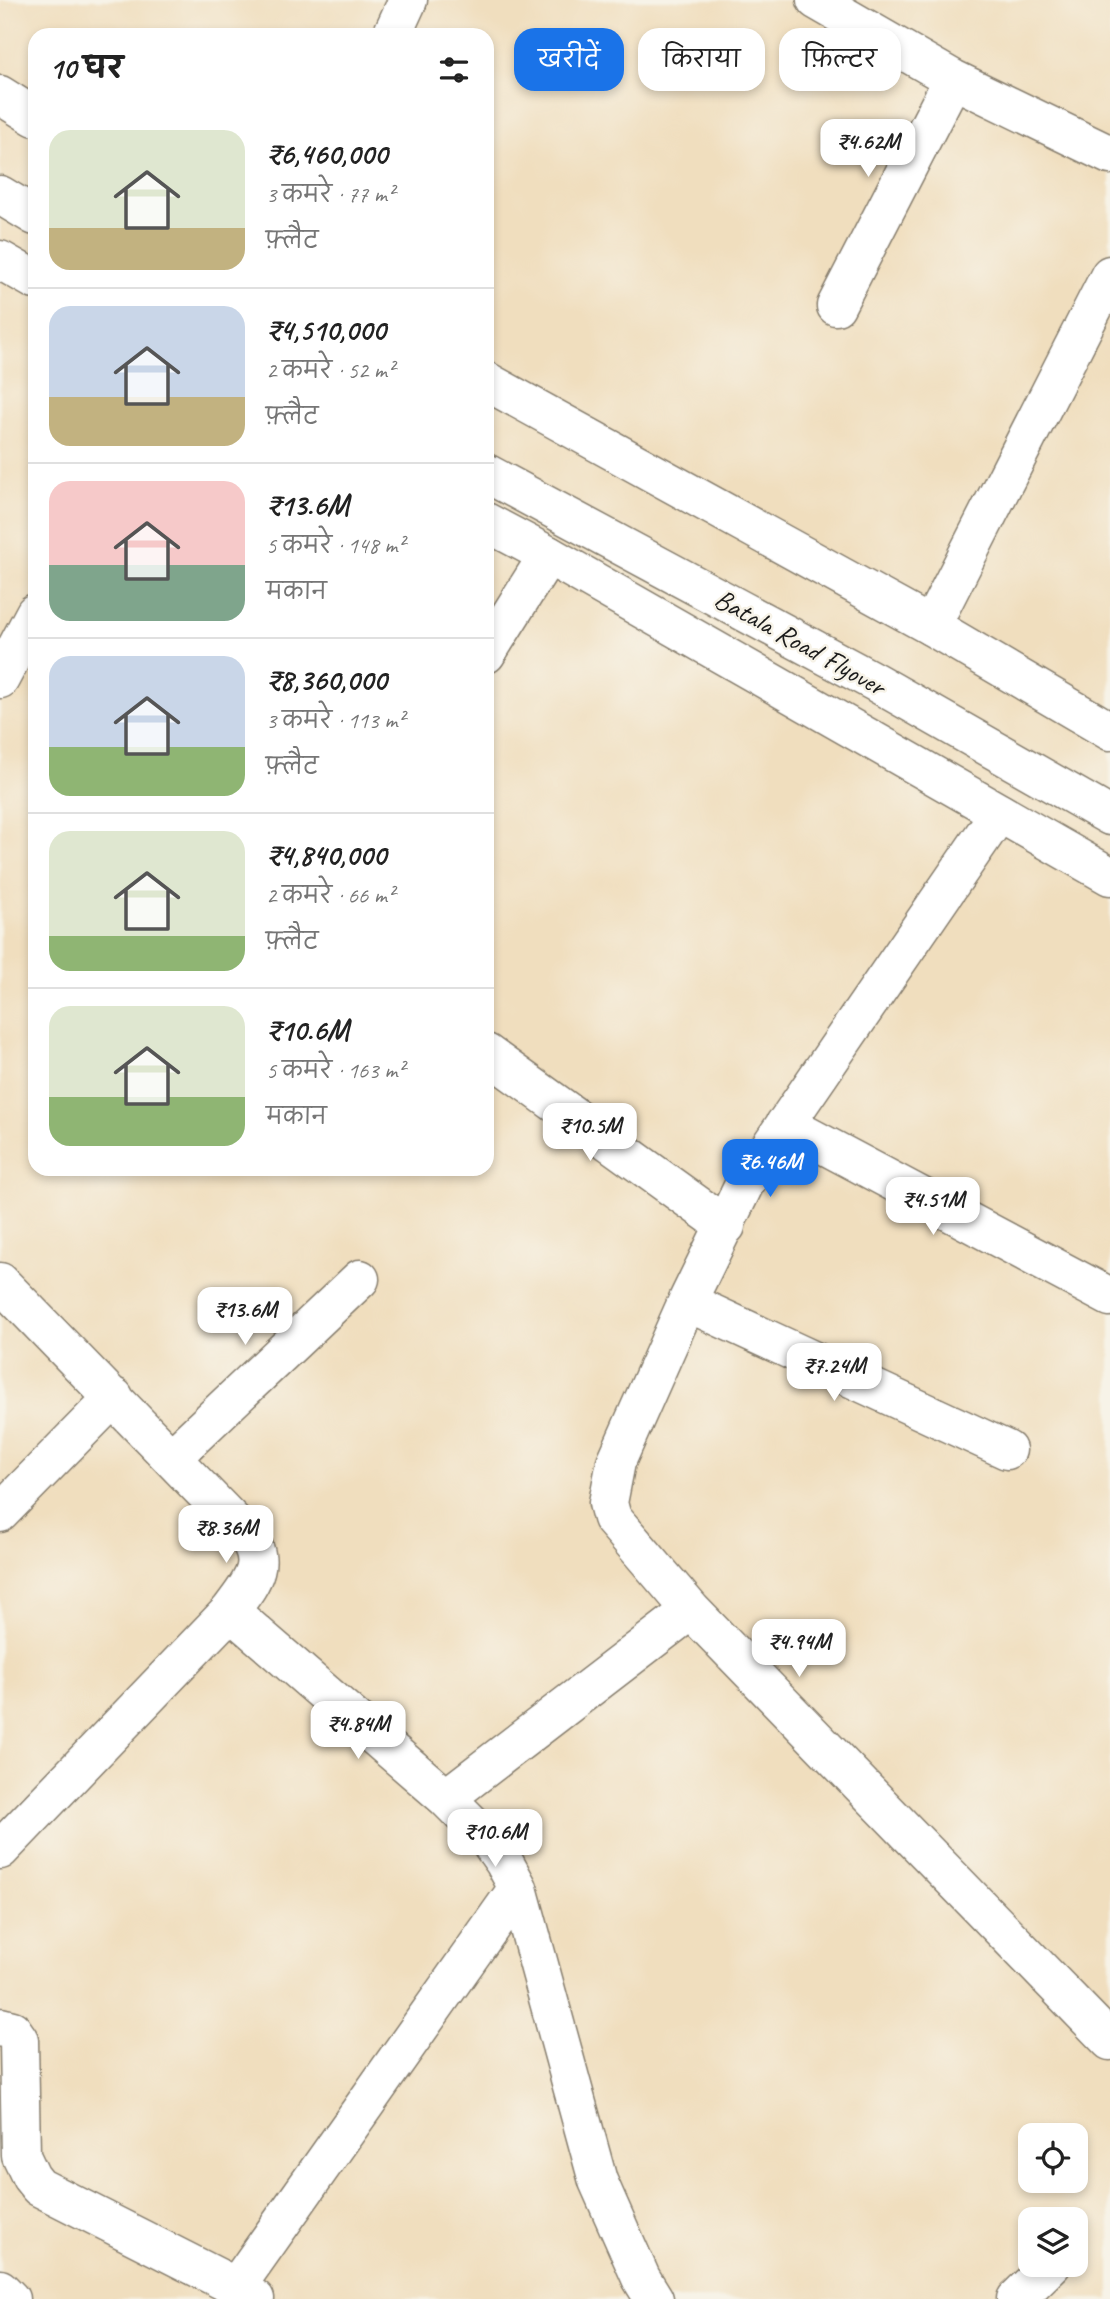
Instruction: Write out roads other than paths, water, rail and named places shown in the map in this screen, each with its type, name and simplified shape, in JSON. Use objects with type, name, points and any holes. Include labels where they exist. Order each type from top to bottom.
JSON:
[{"type":"street","points":[[395,28],[408,0]]},
{"type":"street","points":[[816,0],[953,79],[1110,155]]},
{"type":"street","points":[[835,306],[953,79]]},
{"type":"street","points":[[0,95],[28,113]]},
{"type":"street","points":[[0,195],[28,212]]},
{"type":"street","points":[[0,260],[28,276]]},
{"type":"street","points":[[931,626],[1110,275]]},
{"type":"street","points":[[494,385],[931,626],[1110,731]]},
{"type":"street","name":"Batala Road Flyover","points":[[494,477],[875,682],[1110,816]]},
{"type":"street","points":[[494,526],[1110,876]]},
{"type":"street","points":[[494,641],[548,555]]},
{"type":"street","points":[[0,679],[28,626]]},
{"type":"street","points":[[999,813],[745,1183],[687,1302],[616,1462],[608,1503],[612,1518],[691,1610],[1110,2041]]},
{"type":"street","points":[[494,1059],[726,1226]]},
{"type":"street","points":[[785,1124],[1110,1297]]},
{"type":"street","points":[[172,1457],[359,1279]]},
{"type":"street","points":[[0,1282],[253,1542],[257,1564],[255,1576],[230,1611],[0,1850]]},
{"type":"street","points":[[687,1302],[1007,1450]]},
{"type":"street","points":[[0,1513],[114,1397]]},
{"type":"street","points":[[446,1798],[691,1610]]},
{"type":"street","points":[[230,1611],[446,1798],[490,1842],[504,1862],[518,1888],[598,2181],[641,2278],[654,2299]]},
{"type":"street","points":[[0,2027],[12,2030],[19,2040],[22,2156],[31,2177],[39,2187],[245,2293],[518,1888]]},
{"type":"street","points":[[1016,2299],[1039,2277]]},
{"type":"street","points":[[0,2289],[10,2299]]}]
